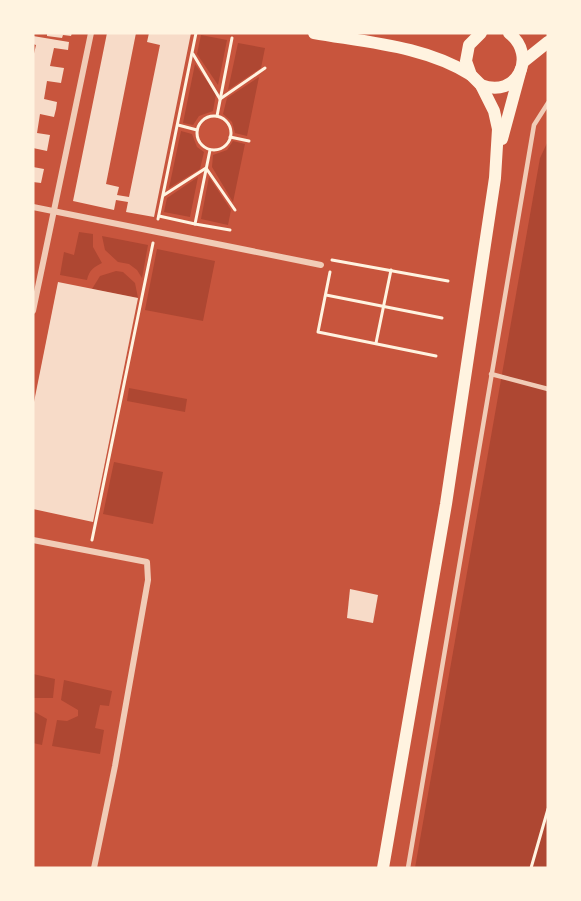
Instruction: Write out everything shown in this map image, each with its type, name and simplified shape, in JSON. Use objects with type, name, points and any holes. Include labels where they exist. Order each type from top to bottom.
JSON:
[{"type":"main road","points":[[314,33],[409,51],[451,64],[471,75],[481,85],[494,111],[498,129],[498,157]]},
{"type":"main road","points":[[471,75],[466,53],[474,38],[481,33]]},
{"type":"main road","points":[[383,868],[446,504],[498,157],[522,66],[518,42],[509,33]]},
{"type":"main road","points":[[481,85],[488,88],[504,87],[512,82],[522,66],[548,42]]},
{"type":"street","points":[[33,311],[91,33]]},
{"type":"street","points":[[33,207],[321,265]]},
{"type":"street","points":[[33,540],[147,562],[148,580],[94,868]]},
{"type":"lane","points":[[408,868],[534,126],[548,104]]},
{"type":"lane","points":[[491,374],[548,389]]},
{"type":"path","points":[[90,551],[196,33]]},
{"type":"path","points":[[217,116],[232,38]]},
{"type":"path","points":[[192,53],[220,99]]},
{"type":"path","points":[[220,99],[265,68]]},
{"type":"path","points":[[217,116],[228,124],[231,130],[230,137],[223,148],[210,150],[199,143],[197,130],[204,119],[217,116]]},
{"type":"path","points":[[178,125],[197,130]]},
{"type":"path","points":[[230,137],[249,141]]},
{"type":"path","points":[[195,224],[210,150]]},
{"type":"path","points":[[163,196],[206,168]]},
{"type":"path","points":[[206,168],[235,210]]},
{"type":"path","points":[[159,216],[230,230]]},
{"type":"path","points":[[436,356],[318,332],[333,259],[448,281]]},
{"type":"path","points":[[376,344],[391,270]]},
{"type":"path","points":[[326,295],[442,318]]},
{"type":"path","points":[[531,868],[548,809]]},
{"type":"shaded area","points":[[201,35],[227,40],[218,85],[197,54]]},
{"type":"shaded area","points":[[238,43],[265,48],[261,68],[228,90]]},
{"type":"shaded area","points":[[195,64],[216,94],[213,111],[199,116],[193,125],[183,123]]},
{"type":"shaded area","points":[[259,77],[247,136],[235,133],[232,122],[223,114],[227,98]]},
{"type":"shaded area","points":[[181,131],[192,134],[197,147],[204,152],[200,169],[169,188]]},
{"type":"shaded area","points":[[233,141],[245,144],[233,202],[212,167],[213,155],[227,150]]},
{"type":"shaded area","points":[[548,141],[548,868],[415,868],[540,158]]},
{"type":"shaded area","points":[[198,177],[190,217],[164,212],[167,198]]},
{"type":"shaded area","points":[[209,177],[231,210],[228,225],[201,219]]},
{"type":"shaded area","points":[[79,232],[93,234],[93,247],[102,263],[92,269],[87,280],[60,275],[64,252],[74,255]]},
{"type":"shaded area","points":[[102,236],[148,245],[142,278],[137,270],[129,264],[118,262],[105,250]]},
{"type":"shaded area","points":[[157,249],[215,261],[203,321],[145,310]]},
{"type":"shaded area","points":[[116,271],[123,272],[135,283],[138,298],[92,289],[100,276]]},
{"type":"shaded area","points":[[129,388],[187,399],[185,412],[127,401]]},
{"type":"shaded area","points":[[114,462],[163,472],[153,524],[103,514]]},
{"type":"shaded area","points":[[33,674],[55,679],[53,698],[33,698]]},
{"type":"shaded area","points":[[64,680],[112,691],[109,706],[100,705],[95,728],[104,730],[100,754],[52,746],[57,720],[67,721],[78,716],[78,710],[61,700]]},
{"type":"shaded area","points":[[33,711],[47,719],[42,745],[33,743]]},
{"type":"building","points":[[47,33],[72,33],[71,36],[63,35],[62,38],[47,36]]},
{"type":"building","points":[[107,33],[136,33],[106,184],[119,187],[117,195],[129,197],[160,45],[147,42],[149,33],[191,33],[154,217],[126,212],[128,202],[116,200],[114,210],[73,201]]},
{"type":"building","points":[[33,36],[69,42],[68,50],[54,48],[50,66],[64,68],[61,83],[47,81],[44,99],[57,102],[54,117],[40,114],[37,133],[50,135],[47,151],[33,148],[33,58],[36,45],[33,44]]},
{"type":"building","points":[[33,167],[44,169],[41,183],[33,182]]},
{"type":"building","points":[[58,282],[138,298],[93,522],[33,509],[33,407]]},
{"type":"building","points":[[350,589],[378,595],[373,623],[347,618]]}]
